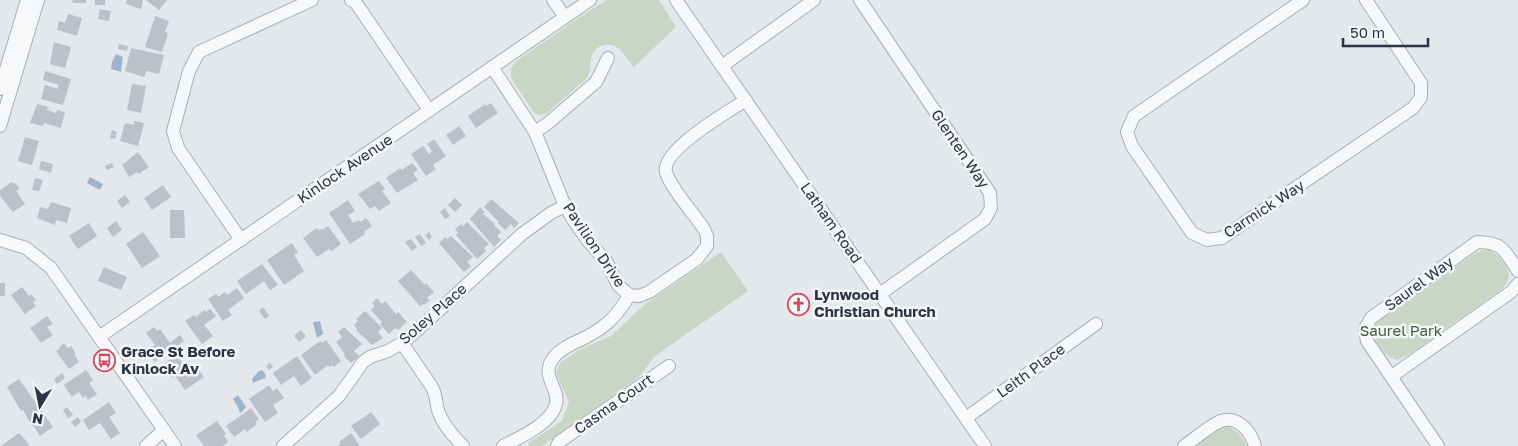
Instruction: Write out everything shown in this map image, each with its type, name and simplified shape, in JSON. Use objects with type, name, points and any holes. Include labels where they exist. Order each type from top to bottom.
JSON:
[{"type":"street","points":[[0,89],[27,0]]},
{"type":"street","points":[[0,126],[2,113],[38,0]]},
{"type":"street","points":[[241,240],[178,148],[173,131],[189,71],[198,52],[312,0]]},
{"type":"street","points":[[351,0],[356,3],[429,110]]},
{"type":"street","points":[[553,0],[565,17]]},
{"type":"street","name":"Kinlock Avenue","points":[[99,337],[590,0]]},
{"type":"street","name":"Latham Road","points":[[676,0],[985,446]]},
{"type":"street","points":[[722,66],[814,0]]},
{"type":"street","name":"Glenten Way","points":[[860,0],[990,193],[991,208],[985,219],[880,294]]},
{"type":"street","name":"Carmick Way","points":[[1303,0],[1134,116],[1127,132],[1132,146],[1192,233],[1207,240],[1222,238],[1416,105],[1420,97],[1421,83],[1366,0]]},
{"type":"street","points":[[535,132],[596,82],[608,58]]},
{"type":"street","name":"Pavilion Drive","points":[[492,67],[535,132],[565,206],[588,241],[606,261],[618,285],[629,295],[639,296],[650,292],[698,259],[703,253],[708,236],[671,183],[665,166],[672,154],[686,140],[746,100]]},
{"type":"street","name":"Soley Place","points":[[283,446],[339,396],[363,362],[402,343],[522,234],[551,212],[565,206]]},
{"type":"street","points":[[0,240],[26,248],[51,268],[175,446]]},
{"type":"street","name":"Saurel Way","points":[[1438,446],[1367,341],[1365,329],[1372,318],[1477,242],[1490,242],[1503,248],[1518,271]]},
{"type":"street","points":[[1392,376],[1511,292],[1518,284]]},
{"type":"street","points":[[503,446],[532,430],[551,415],[556,404],[555,391],[550,382],[548,370],[554,357],[570,344],[586,338],[604,326],[619,313],[629,295]]},
{"type":"street","name":"Leith Place","points":[[966,418],[1096,324]]},
{"type":"street","points":[[402,343],[431,384],[436,394],[439,412],[445,425],[463,446]]},
{"type":"street","name":"Casma Court","points":[[558,444],[669,366]]},
{"type":"street","points":[[1184,446],[1221,421],[1233,420],[1244,425],[1255,446]]},
{"type":"street","points":[[146,446],[164,430]]},
{"type":"green space","points":[[607,0],[659,0],[676,27],[634,67],[618,48],[611,45],[599,47],[592,56],[590,70],[586,79],[547,113],[540,115],[534,113],[511,78],[511,69],[516,61]]},
{"type":"green space","name":"Saurel Park","points":[[1487,249],[1499,257],[1508,270],[1508,279],[1502,289],[1410,354],[1397,360],[1387,355],[1380,347],[1373,332],[1373,326],[1383,315],[1477,252]]},
{"type":"green space","points":[[721,252],[748,291],[655,356],[638,378],[542,446],[530,446],[528,443],[562,421],[569,402],[556,373],[560,363],[579,350],[611,336],[645,304]]},
{"type":"green space","points":[[1226,425],[1243,439],[1247,446],[1195,446]]},
{"type":"water","points":[[116,54],[123,57],[121,72],[111,69]]},
{"type":"water","points":[[90,177],[103,184],[100,190],[87,183]]},
{"type":"water","points":[[320,321],[323,334],[317,338],[313,322]]},
{"type":"water","points":[[262,370],[266,375],[265,378],[253,383],[252,379]]},
{"type":"water","points":[[238,395],[246,407],[241,413],[233,399]]},
{"type":"building","points":[[72,0],[86,0],[86,3],[73,3]]},
{"type":"building","points":[[95,0],[105,0],[105,5],[95,5]]},
{"type":"building","points":[[127,0],[142,0],[141,9],[126,4]]},
{"type":"building","points":[[146,0],[167,0],[159,10]]},
{"type":"building","points":[[100,9],[111,11],[109,21],[98,19]]},
{"type":"building","points":[[68,14],[82,18],[77,36],[57,30],[59,21],[65,23]]},
{"type":"building","points":[[155,16],[169,21],[165,32],[168,33],[162,52],[145,47]]},
{"type":"building","points":[[54,42],[71,47],[65,68],[50,64]]},
{"type":"building","points":[[119,44],[128,46],[127,51],[118,49]]},
{"type":"building","points":[[131,48],[164,55],[159,74],[146,71],[144,77],[125,71]]},
{"type":"building","points":[[45,71],[71,79],[63,105],[41,99],[45,85],[57,89],[59,85],[43,80]]},
{"type":"building","points":[[132,84],[146,86],[141,113],[127,110]]},
{"type":"building","points":[[491,103],[498,113],[476,128],[468,116],[485,104],[486,106]]},
{"type":"building","points":[[37,104],[48,107],[47,110],[56,113],[57,110],[65,112],[61,128],[44,123],[43,126],[30,123]]},
{"type":"building","points":[[134,121],[144,123],[138,146],[120,141],[125,123],[134,125]]},
{"type":"building","points":[[459,126],[466,136],[453,145],[446,135]]},
{"type":"building","points":[[112,130],[117,132],[115,139],[110,138]]},
{"type":"building","points":[[25,137],[39,141],[32,165],[18,161]]},
{"type":"building","points":[[434,139],[446,156],[433,165],[436,169],[426,176],[411,154],[423,146],[429,154],[432,151],[427,144]]},
{"type":"building","points":[[138,152],[149,167],[139,174],[137,172],[129,177],[122,165]]},
{"type":"building","points":[[41,161],[53,164],[51,173],[39,169]]},
{"type":"building","points":[[112,163],[114,167],[107,170],[105,166]]},
{"type":"building","points":[[412,163],[418,170],[413,173],[418,180],[397,193],[386,178],[400,168],[402,170]]},
{"type":"building","points":[[35,178],[43,180],[39,191],[32,190]]},
{"type":"building","points":[[379,181],[385,189],[382,191],[391,203],[379,211],[375,206],[370,209],[358,194]]},
{"type":"building","points":[[12,182],[16,183],[19,189],[16,191],[25,204],[13,212],[0,196],[0,190]]},
{"type":"building","points":[[163,185],[171,197],[152,210],[144,198]]},
{"type":"building","points":[[125,195],[130,202],[122,208],[117,201]]},
{"type":"building","points":[[455,198],[462,205],[455,212],[448,205]]},
{"type":"building","points":[[491,199],[519,223],[514,228],[511,224],[505,230],[484,207]]},
{"type":"building","points":[[348,200],[355,211],[348,215],[353,223],[359,220],[360,222],[366,218],[372,226],[364,232],[365,234],[350,244],[329,213]]},
{"type":"building","points":[[51,202],[71,208],[67,223],[56,220],[55,225],[37,218],[40,207],[48,209]]},
{"type":"building","points":[[480,207],[485,212],[483,214],[501,232],[497,236],[501,240],[494,247],[470,219]]},
{"type":"building","points":[[445,208],[450,216],[445,219],[440,212]]},
{"type":"building","points":[[170,210],[184,210],[185,238],[170,238]]},
{"type":"building","points":[[116,221],[122,230],[113,237],[107,228]]},
{"type":"building","points":[[467,222],[489,244],[484,248],[486,251],[477,259],[456,235],[458,233],[455,229]]},
{"type":"building","points":[[89,223],[97,236],[78,249],[69,236]]},
{"type":"building","points":[[328,226],[341,244],[332,251],[329,249],[317,257],[303,238],[317,228],[322,230]]},
{"type":"building","points":[[143,232],[160,256],[142,268],[126,244]]},
{"type":"building","points":[[429,232],[432,237],[429,240],[425,235]]},
{"type":"building","points":[[420,234],[426,243],[421,246],[415,237]]},
{"type":"building","points":[[451,236],[473,257],[467,262],[471,266],[464,272],[439,243],[445,237],[447,239]]},
{"type":"building","points":[[411,239],[417,247],[412,251],[405,242]]},
{"type":"building","points":[[292,243],[298,252],[294,255],[304,271],[284,285],[267,260]]},
{"type":"building","points":[[262,264],[278,285],[270,290],[264,281],[246,294],[237,281]]},
{"type":"building","points":[[104,267],[127,277],[121,290],[98,281]]},
{"type":"building","points":[[411,270],[434,292],[427,298],[430,300],[424,305],[420,306],[398,281]]},
{"type":"building","points":[[0,283],[5,283],[5,296],[0,296]]},
{"type":"building","points":[[22,287],[29,296],[31,294],[36,300],[33,302],[36,306],[25,314],[11,295]]},
{"type":"building","points":[[237,288],[244,298],[228,310],[232,315],[223,321],[208,299],[216,294],[218,297],[225,292],[227,295]]},
{"type":"building","points":[[377,298],[382,304],[385,301],[396,314],[398,312],[407,322],[398,330],[395,328],[389,334],[380,324],[382,322],[371,310],[375,306],[372,303]]},
{"type":"building","points":[[263,307],[269,316],[265,319],[259,311]]},
{"type":"building","points":[[210,309],[216,316],[204,325],[213,336],[202,344],[185,321],[194,315],[196,317],[204,310],[206,312]]},
{"type":"building","points":[[365,311],[382,328],[378,332],[383,338],[372,345],[356,330],[354,325],[358,321],[356,319]]},
{"type":"building","points":[[47,316],[53,324],[47,327],[53,335],[41,343],[30,328]]},
{"type":"building","points":[[154,327],[157,331],[160,329],[170,343],[180,335],[184,341],[155,362],[149,355],[151,354],[148,350],[155,345],[146,333]]},
{"type":"building","points":[[344,327],[362,344],[354,351],[359,356],[351,363],[344,356],[345,354],[336,342],[342,337],[338,332]]},
{"type":"building","points":[[301,330],[306,336],[299,342],[294,336]]},
{"type":"building","points":[[326,340],[341,361],[334,367],[332,365],[329,367],[328,365],[315,375],[301,355],[320,341],[322,343]]},
{"type":"building","points":[[64,343],[68,348],[71,346],[79,362],[69,369],[56,351]]},
{"type":"building","points":[[177,355],[188,371],[196,366],[204,377],[185,390],[175,376],[172,378],[169,373],[166,374],[160,366]]},
{"type":"building","points":[[297,356],[312,378],[301,386],[294,376],[281,385],[273,373]]},
{"type":"building","points":[[270,363],[273,367],[269,370],[266,366]]},
{"type":"building","points":[[86,370],[93,380],[89,383],[97,394],[88,400],[86,396],[83,398],[79,392],[72,397],[64,385]]},
{"type":"building","points":[[62,373],[65,378],[57,384],[54,379]]},
{"type":"building","points":[[19,379],[53,427],[40,436],[23,410],[21,411],[7,387]]},
{"type":"building","points":[[269,385],[273,391],[277,388],[284,398],[273,405],[278,413],[265,422],[249,399]]},
{"type":"building","points":[[109,402],[116,413],[109,417],[120,433],[111,439],[100,423],[89,430],[83,420]]},
{"type":"building","points":[[67,407],[73,415],[68,418],[63,410]]},
{"type":"building","points":[[251,408],[259,419],[255,422],[257,424],[247,432],[245,429],[234,437],[226,426]]},
{"type":"building","points":[[371,412],[380,424],[361,439],[351,426]]},
{"type":"building","points":[[78,417],[81,422],[75,427],[71,422]]},
{"type":"building","points":[[217,421],[226,434],[224,436],[228,442],[223,446],[204,446],[196,435]]},
{"type":"building","points":[[19,433],[29,444],[28,446],[1,446]]},
{"type":"building","points":[[351,433],[360,446],[338,446],[339,442]]},
{"type":"place","name":"Lynwood Christian Church","points":[[798,304]]},
{"type":"place","name":"Grace St Before Kinlock Av","points":[[105,361]]}]
